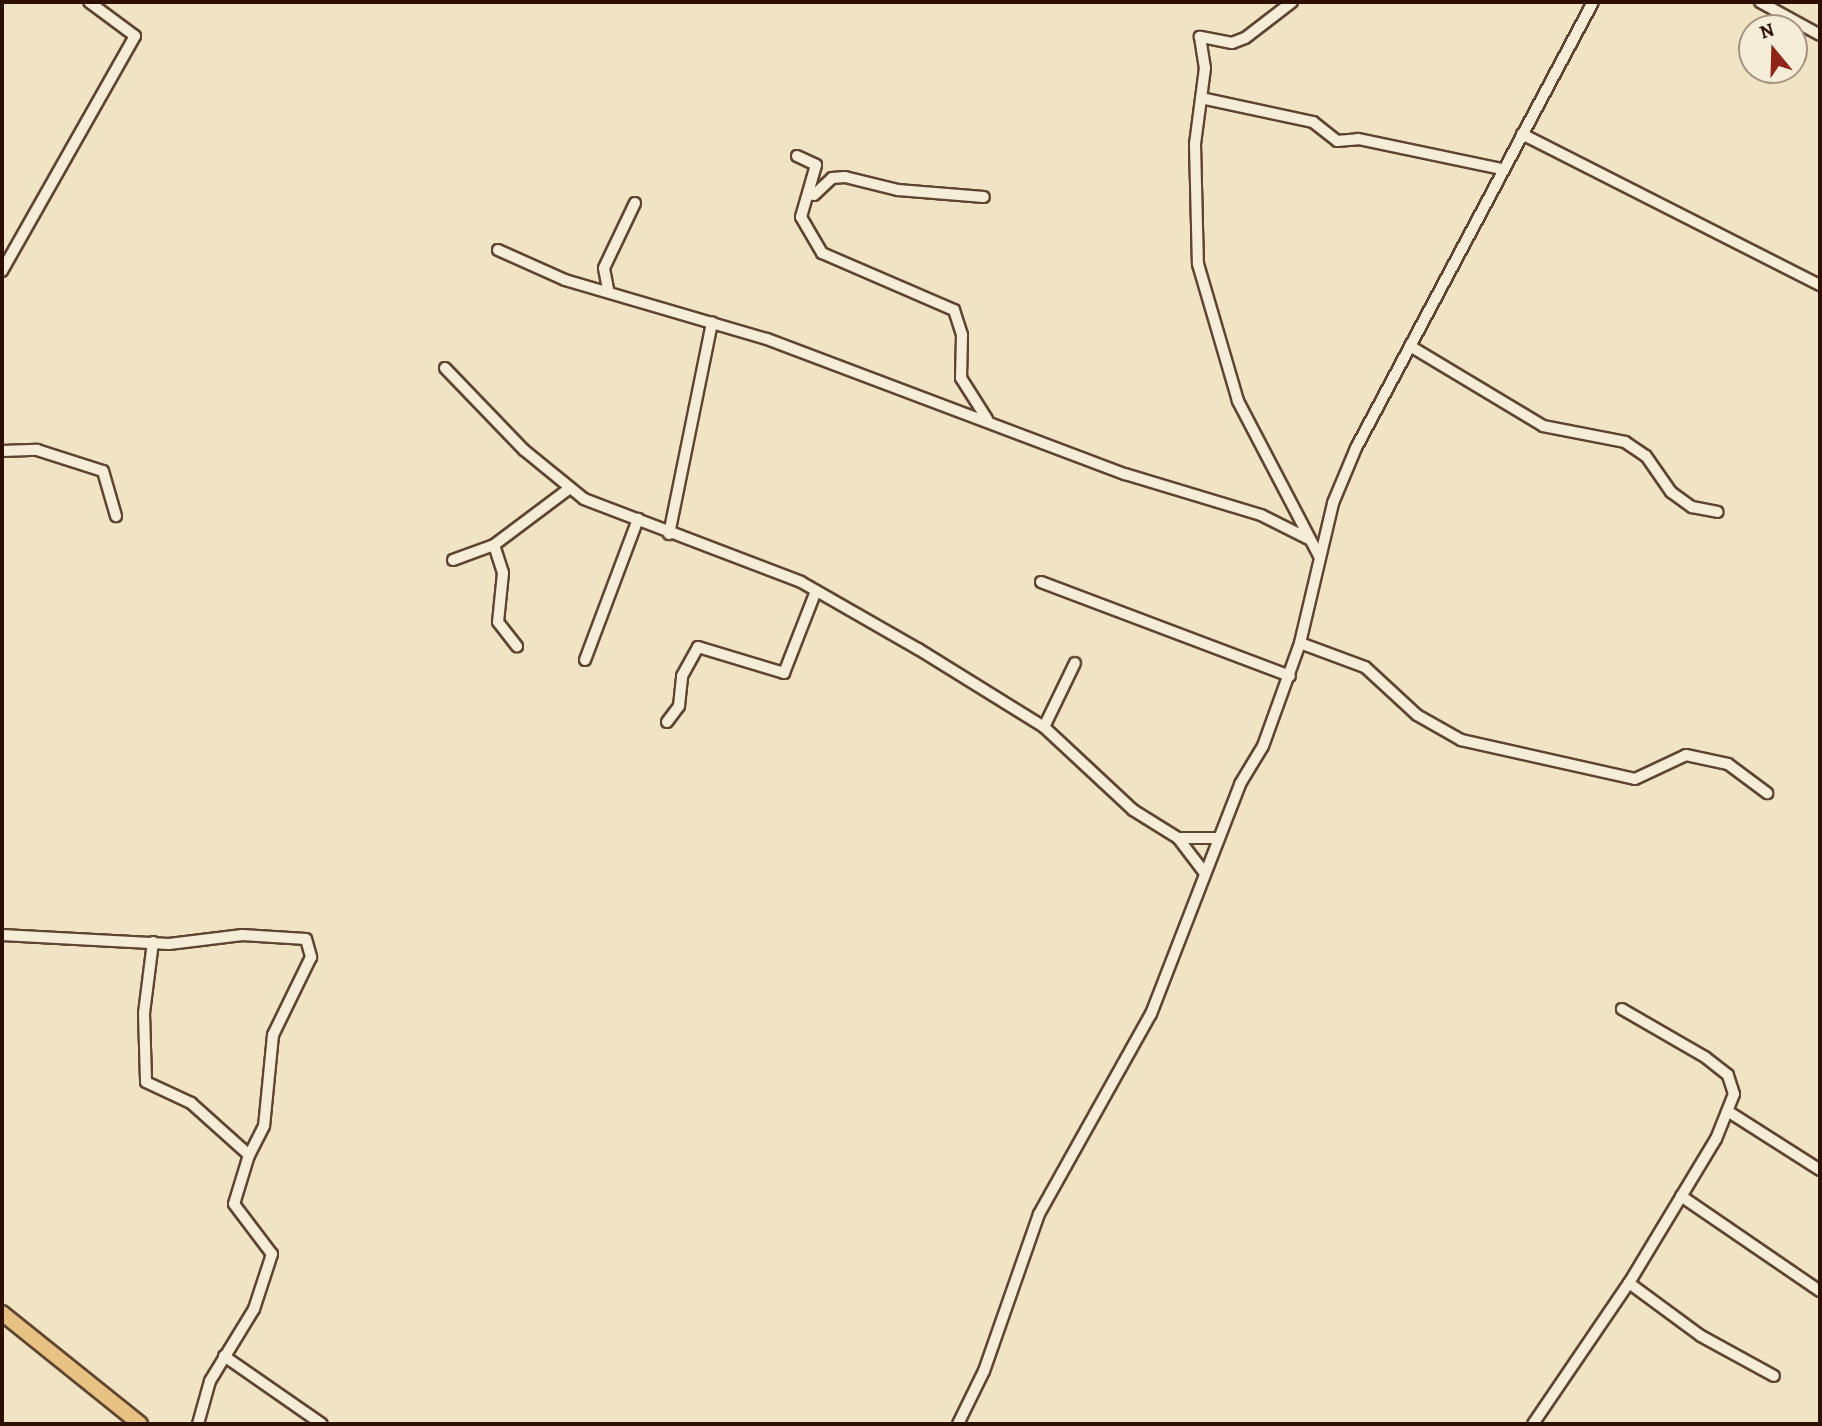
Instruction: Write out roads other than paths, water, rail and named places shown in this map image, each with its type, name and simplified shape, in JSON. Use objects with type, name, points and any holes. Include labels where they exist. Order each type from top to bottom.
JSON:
[{"type":"main road","points":[[2,1313],[140,1424]]},
{"type":"street","points":[[2,271],[135,36],[89,2]]},
{"type":"street","points":[[1292,2],[1245,38],[1232,43],[1200,37],[1201,98],[1195,144],[1202,286],[1238,401],[1319,556]]},
{"type":"street","points":[[958,1424],[984,1371],[1039,1214],[1151,1014],[1205,872],[1290,676],[1319,556],[1356,448],[1501,169],[1593,2]]},
{"type":"street","points":[[1760,2],[1820,35]]},
{"type":"street","points":[[1201,98],[1313,122],[1338,141],[1358,139],[1501,169]]},
{"type":"street","points":[[1522,134],[1820,285]]},
{"type":"street","points":[[797,156],[816,165],[802,223],[822,253],[954,310],[962,335],[961,378],[989,421]]},
{"type":"street","points":[[808,202],[832,178],[845,177],[898,190],[984,197]]},
{"type":"street","points":[[608,289],[604,268],[635,203]]},
{"type":"street","points":[[499,250],[565,280],[608,289],[712,323],[989,421],[1125,474],[1261,515],[1309,539]]},
{"type":"street","points":[[669,534],[712,323]]},
{"type":"street","points":[[1410,346],[1543,426],[1625,442],[1646,456],[1671,492],[1692,507],[1718,512]]},
{"type":"street","points":[[445,368],[524,450],[570,488],[669,534],[816,592],[1044,727],[1133,810],[1178,838],[1205,872]]},
{"type":"street","points":[[2,451],[37,450],[103,471],[116,516]]},
{"type":"street","points":[[453,560],[494,545],[570,488]]},
{"type":"street","points":[[585,660],[638,519]]},
{"type":"street","points":[[494,545],[503,580],[498,622],[517,646]]},
{"type":"street","points":[[1041,582],[1290,676]]},
{"type":"street","points":[[667,722],[680,706],[685,668],[698,647],[784,673],[816,592]]},
{"type":"street","points":[[1300,643],[1365,667],[1417,715],[1461,740],[1635,779],[1686,755],[1728,764],[1768,793]]},
{"type":"street","points":[[1044,727],[1075,663]]},
{"type":"street","points":[[1178,838],[1219,838]]},
{"type":"street","points":[[2,935],[153,942],[242,935],[306,939],[311,957],[273,1035],[264,1126],[249,1155],[234,1203],[272,1254],[254,1309],[223,1356],[198,1424]]},
{"type":"street","points":[[153,942],[144,1013],[146,1082],[191,1103],[249,1155]]},
{"type":"street","points":[[1533,1424],[1629,1283],[1729,1111],[1734,1094],[1728,1075],[1622,1009]]},
{"type":"street","points":[[1729,1111],[1820,1170]]},
{"type":"street","points":[[1681,1196],[1820,1291]]},
{"type":"street","points":[[1629,1283],[1701,1336],[1774,1377]]},
{"type":"street","points":[[223,1356],[322,1424]]}]
